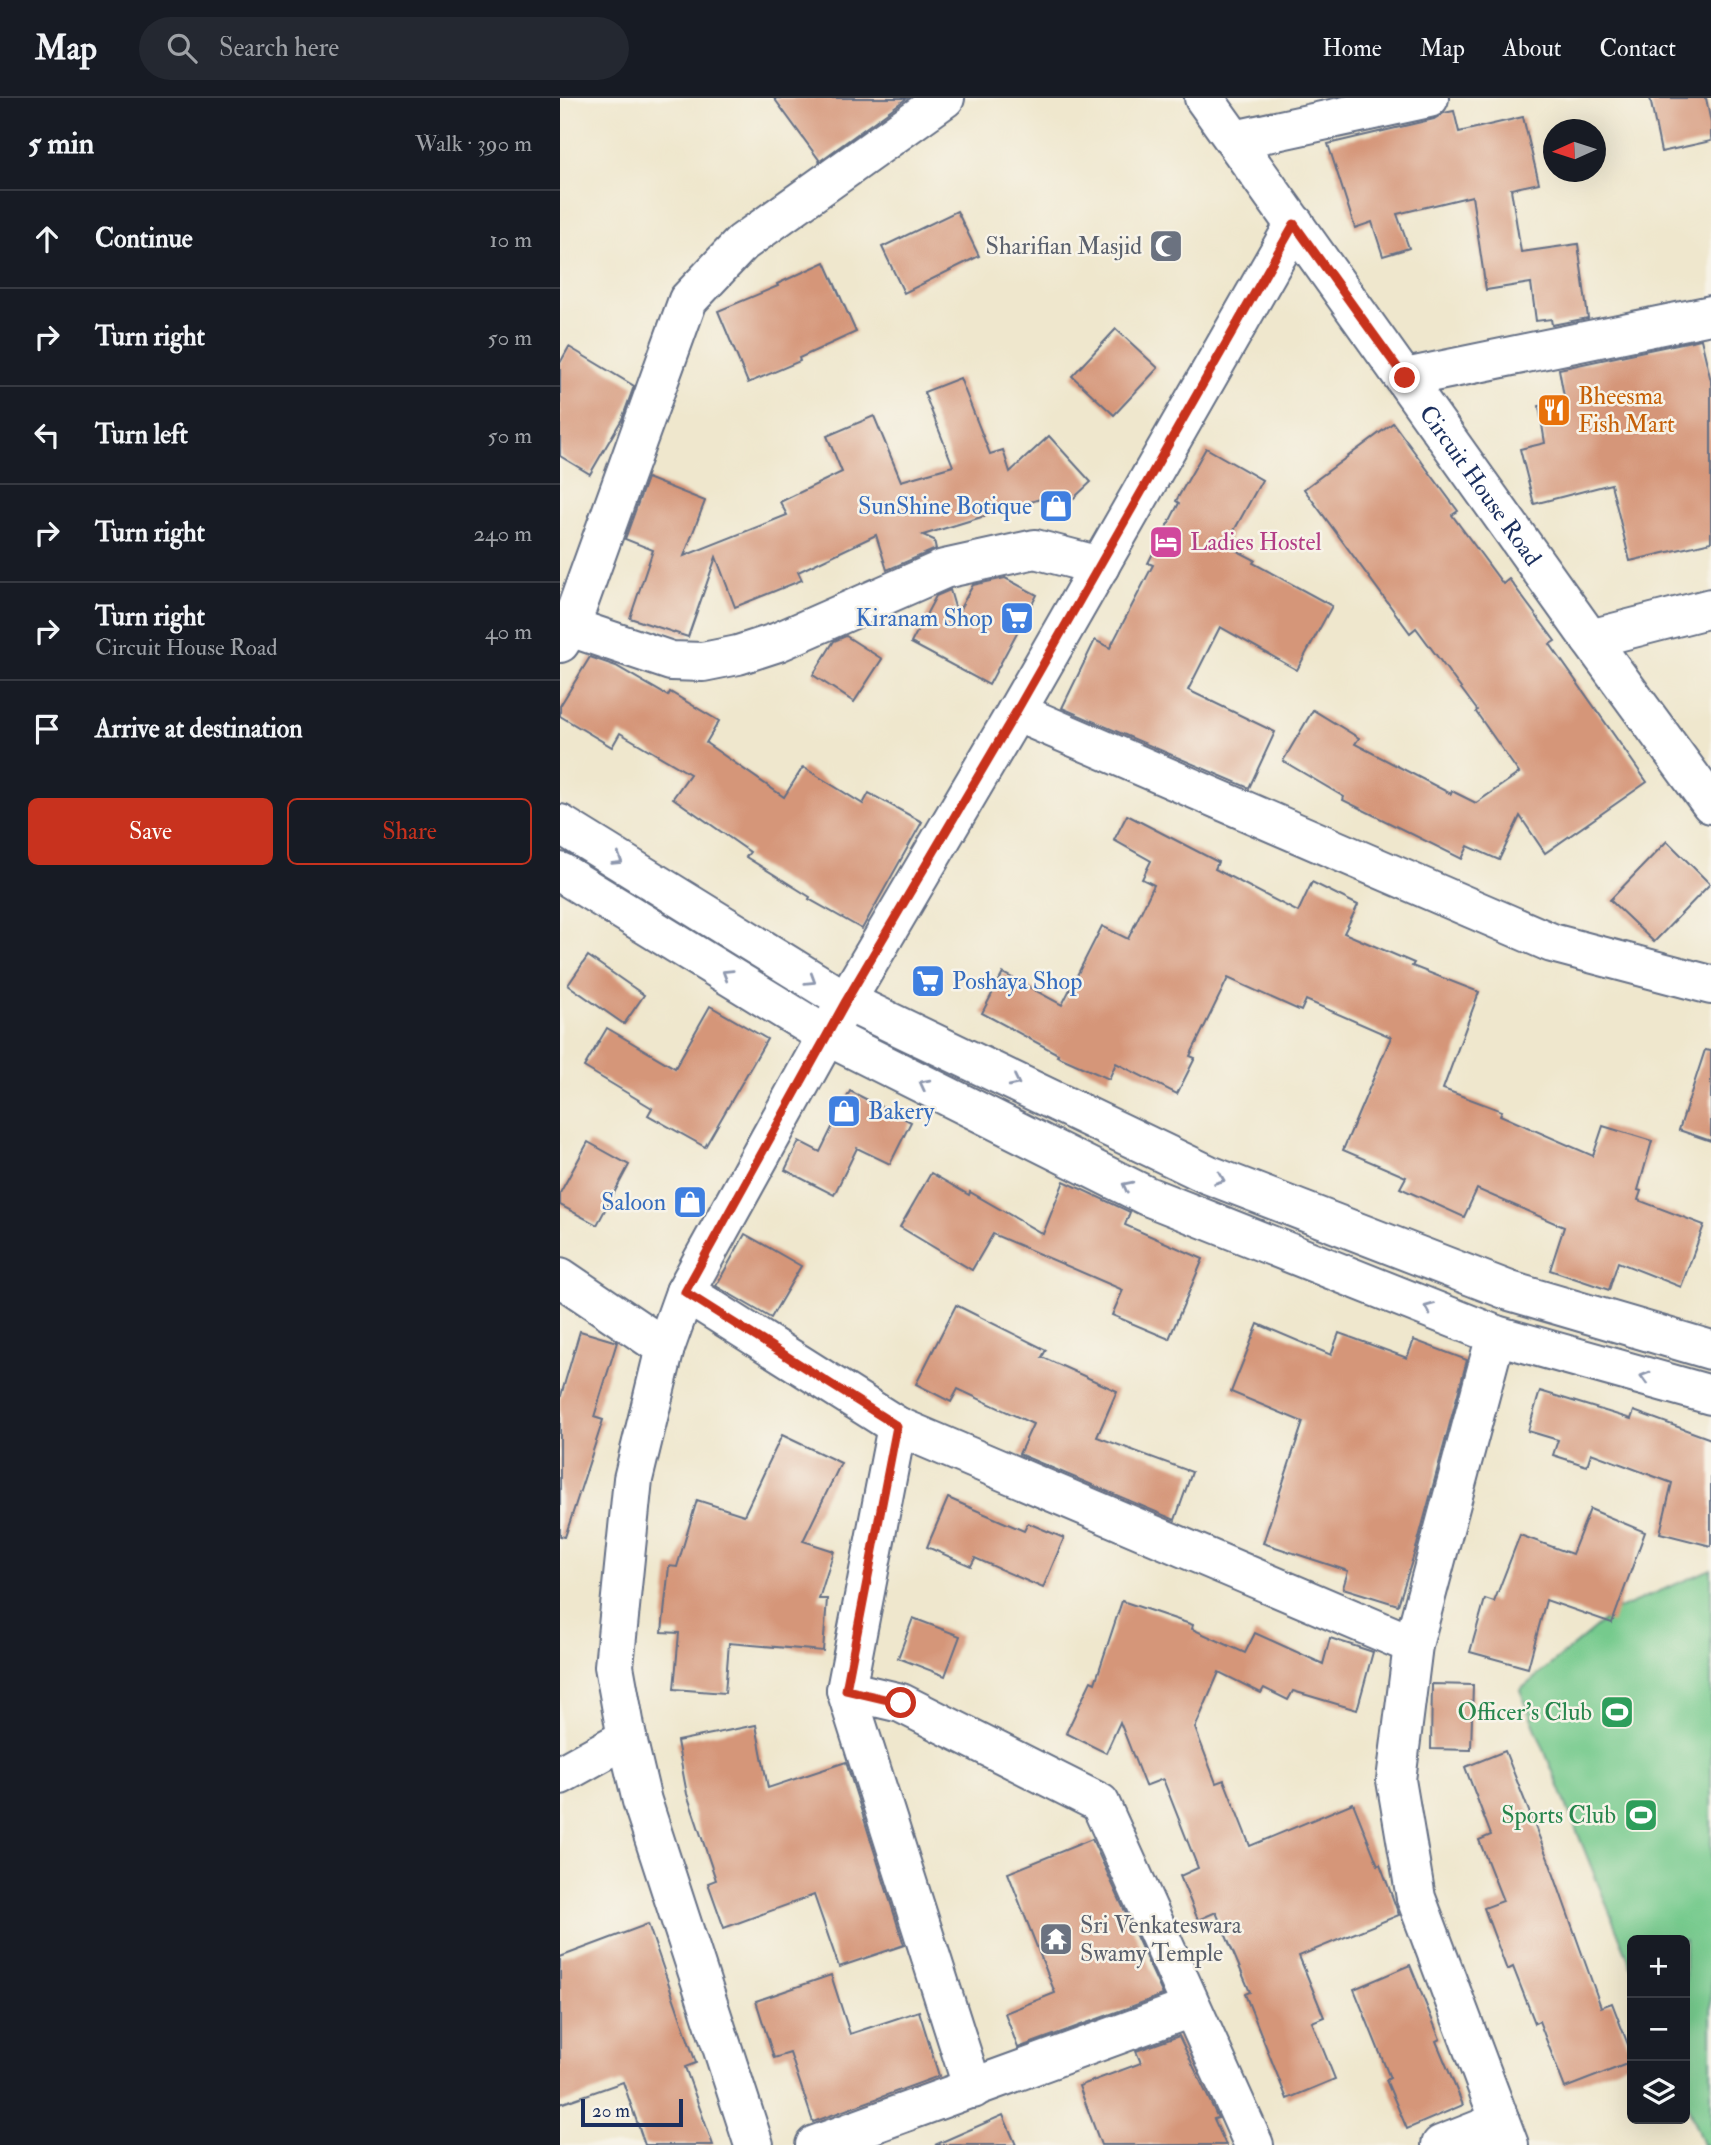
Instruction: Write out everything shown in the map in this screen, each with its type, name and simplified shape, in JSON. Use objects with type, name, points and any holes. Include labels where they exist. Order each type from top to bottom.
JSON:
[{"type":"street","points":[[945,98],[742,243],[688,300],[565,635],[671,661],[703,662],[778,642],[943,569],[1035,549],[1100,566]]},
{"type":"street","name":"Circuit House Road","points":[[1204,98],[1711,804]]},
{"type":"street","points":[[1234,140],[1429,98]]},
{"type":"street","points":[[754,2145],[642,1801],[614,1666],[633,1479],[665,1348],[685,1292],[846,1001],[1016,712],[1294,224]]},
{"type":"street","points":[[1405,378],[1711,314]]},
{"type":"street","points":[[1590,639],[1711,608]]},
{"type":"street","points":[[1016,712],[1552,943],[1711,985]]},
{"type":"street","points":[[560,824],[846,1001],[1207,1174],[1510,1291],[1711,1350]]},
{"type":"street","points":[[560,872],[827,1036],[1147,1196],[1496,1335],[1711,1395]]},
{"type":"street","points":[[560,1277],[665,1348]]},
{"type":"street","points":[[685,1292],[897,1426],[1413,1645]]},
{"type":"street","points":[[1441,2145],[1504,2134],[1416,1898],[1396,1780],[1413,1645],[1496,1335]]},
{"type":"street","points":[[897,1426],[846,1690],[973,2089]]},
{"type":"street","points":[[846,1690],[901,1703],[1100,1802],[1254,2145]]},
{"type":"street","points":[[560,1775],[627,1738]]},
{"type":"street","points":[[815,2145],[1192,2008]]},
{"type":"green space","name":"Sports Club","points":[[1711,1569],[1711,2145],[1703,2145],[1690,2112],[1690,1935],[1627,1935],[1627,1956],[1520,1690],[1618,1609]]},
{"type":"building","points":[[774,98],[907,98],[820,161]]},
{"type":"building","points":[[1650,98],[1706,98],[1711,141],[1661,152]]},
{"type":"building","points":[[1454,111],[1459,132],[1523,117],[1539,183],[1511,189],[1521,252],[1578,244],[1588,318],[1552,325],[1551,319],[1536,321],[1531,283],[1486,290],[1472,196],[1397,214],[1409,248],[1383,256],[1372,222],[1355,228],[1328,144],[1434,119]]},
{"type":"building","points":[[957,211],[979,256],[904,293],[882,247]]},
{"type":"building","points":[[825,262],[856,332],[799,358],[800,361],[748,383],[718,311],[778,286],[777,284]]},
{"type":"building","points":[[1116,329],[1158,368],[1114,415],[1072,376]]},
{"type":"building","points":[[1701,339],[1711,381],[1711,542],[1630,561],[1611,484],[1534,504],[1520,449],[1545,443],[1539,406],[1565,402],[1559,369]]},
{"type":"building","points":[[569,347],[634,386],[622,419],[590,474],[560,456],[560,363]]},
{"type":"building","points":[[960,378],[990,454],[1003,450],[1010,472],[1049,436],[1091,482],[1062,509],[1050,496],[923,535],[934,540],[936,549],[887,570],[876,535],[798,572],[802,580],[735,607],[716,557],[688,637],[630,618],[653,550],[625,539],[647,478],[705,501],[684,556],[787,515],[780,502],[842,472],[827,436],[874,416],[901,481],[953,466],[924,392]]},
{"type":"building","points":[[1393,423],[1458,511],[1452,515],[1503,584],[1509,579],[1555,641],[1550,644],[1647,782],[1545,853],[1520,816],[1499,860],[1468,846],[1462,859],[1343,800],[1344,797],[1283,761],[1313,710],[1359,738],[1355,744],[1451,794],[1452,791],[1476,803],[1519,773],[1477,710],[1416,628],[1410,633],[1304,489]]},
{"type":"building","points":[[1206,448],[1262,480],[1226,545],[1255,560],[1253,563],[1332,606],[1297,670],[1220,627],[1188,690],[1275,732],[1249,788],[1062,708],[1095,640],[1110,648],[1153,565],[1148,563],[1179,503],[1176,501]]},
{"type":"building","points":[[1005,578],[1037,595],[989,685],[911,643],[936,596],[950,590],[957,614],[973,585]]},
{"type":"building","points":[[846,636],[882,659],[854,702],[813,675],[834,641]]},
{"type":"building","points":[[590,657],[616,666],[668,696],[670,692],[719,721],[706,743],[784,797],[803,767],[863,804],[869,793],[922,822],[862,929],[809,899],[810,897],[746,857],[750,852],[673,798],[690,774],[620,733],[612,747],[560,716],[560,706]]},
{"type":"building","points":[[1127,815],[1218,862],[1215,869],[1298,912],[1312,882],[1358,905],[1344,933],[1414,963],[1412,966],[1479,992],[1443,1089],[1502,1111],[1500,1115],[1593,1156],[1603,1126],[1652,1141],[1638,1190],[1641,1191],[1638,1200],[1704,1225],[1681,1287],[1618,1262],[1609,1290],[1550,1270],[1564,1227],[1477,1189],[1464,1217],[1400,1188],[1406,1177],[1343,1150],[1391,1037],[1306,1000],[1301,1011],[1228,978],[1190,1056],[1195,1058],[1177,1094],[1116,1063],[1109,1079],[1057,1056],[1058,1054],[982,1013],[1003,973],[1062,1005],[1102,926],[1128,939],[1154,885],[1142,879],[1151,861],[1114,840]]},
{"type":"building","points":[[1667,841],[1710,884],[1654,942],[1610,900]]},
{"type":"building","points":[[588,956],[644,995],[624,1024],[568,985]]},
{"type":"building","points":[[710,1006],[767,1039],[705,1147],[648,1115],[652,1108],[584,1067],[607,1028],[675,1068]]},
{"type":"building","points":[[1705,1050],[1711,1051],[1711,1141],[1679,1130]]},
{"type":"building","points":[[850,1091],[911,1122],[890,1164],[857,1148],[834,1195],[785,1170],[799,1141],[820,1152]]},
{"type":"building","points":[[588,1142],[629,1165],[597,1225],[560,1205],[560,1193]]},
{"type":"building","points":[[931,1173],[1043,1234],[1064,1181],[1130,1212],[1125,1225],[1203,1259],[1169,1339],[1112,1315],[1123,1290],[993,1234],[972,1270],[900,1227]]},
{"type":"building","points":[[745,1234],[801,1266],[771,1318],[716,1286]]},
{"type":"building","points":[[956,1305],[1046,1350],[1042,1357],[1117,1391],[1097,1437],[1192,1472],[1175,1520],[1019,1454],[1033,1424],[958,1389],[951,1402],[916,1384]]},
{"type":"building","points":[[1258,1324],[1331,1355],[1339,1333],[1407,1358],[1414,1340],[1467,1360],[1398,1605],[1343,1588],[1348,1571],[1263,1543],[1303,1422],[1231,1392]]},
{"type":"building","points":[[580,1331],[617,1342],[594,1417],[603,1420],[565,1537],[560,1536],[560,1399]]},
{"type":"building","points":[[1540,1391],[1631,1419],[1634,1411],[1711,1439],[1711,1546],[1660,1533],[1672,1483],[1591,1453],[1587,1466],[1553,1455],[1558,1440],[1528,1431]]},
{"type":"building","points":[[782,1435],[841,1463],[803,1541],[834,1551],[819,1599],[827,1599],[823,1651],[729,1643],[725,1693],[674,1689],[679,1633],[662,1632],[669,1566],[677,1567],[697,1500],[744,1515]]},
{"type":"building","points":[[948,1498],[1024,1531],[1028,1523],[1064,1538],[1043,1588],[975,1558],[971,1566],[927,1547]]},
{"type":"building","points":[[1590,1509],[1645,1532],[1612,1623],[1546,1600],[1528,1668],[1470,1652],[1485,1599],[1494,1602],[1520,1535],[1572,1554]]},
{"type":"building","points":[[1122,1601],[1193,1625],[1192,1629],[1245,1653],[1255,1633],[1323,1664],[1330,1638],[1373,1652],[1357,1710],[1293,1691],[1288,1700],[1264,1688],[1261,1693],[1219,1672],[1195,1728],[1216,1783],[1224,1780],[1250,1846],[1353,1803],[1399,1915],[1299,1956],[1324,2017],[1312,2022],[1335,2079],[1287,2099],[1245,1994],[1250,1992],[1216,1912],[1198,1920],[1180,1876],[1198,1868],[1163,1779],[1145,1786],[1120,1722],[1106,1753],[1066,1733],[1091,1681],[1095,1683]]},
{"type":"building","points":[[913,1618],[960,1636],[945,1676],[898,1658]]},
{"type":"building","points":[[1432,1684],[1473,1685],[1471,1750],[1431,1749]]},
{"type":"building","points":[[756,1725],[768,1788],[846,1762],[904,1945],[839,1967],[814,1895],[724,1928],[708,1883],[716,1880],[687,1794],[677,1741]]},
{"type":"building","points":[[1505,1751],[1550,1864],[1601,2007],[1612,2003],[1627,2042],[1627,2064],[1565,2088],[1539,2021],[1535,2023],[1513,1967],[1507,1970],[1484,1908],[1503,1901],[1479,1840],[1491,1835],[1465,1767]]},
{"type":"building","points":[[1092,1839],[1163,1995],[1018,2048],[1005,2013],[1055,1993],[1008,1873]]},
{"type":"building","points":[[648,1924],[696,2063],[685,2067],[713,2145],[645,2145],[623,2082],[560,2104],[560,1957]]},
{"type":"building","points":[[1410,1965],[1440,2039],[1436,2041],[1463,2105],[1407,2129],[1386,2080],[1390,2078],[1354,1989]]},
{"type":"building","points":[[831,1975],[850,2034],[919,2011],[939,2076],[813,2122],[790,2053],[774,2058],[756,2001]]},
{"type":"building","points":[[1179,2036],[1218,2118],[1214,2119],[1226,2145],[1101,2145],[1079,2086],[1141,2063],[1136,2051]]},
{"type":"building","points":[[1003,2115],[1016,2145],[935,2145]]},
{"type":"place","name":"Sharifian Masjid","points":[[1166,246]]},
{"type":"place","name":"Bheesma Fish Mart","points":[[1554,410]]},
{"type":"place","name":"SunShine Botique","points":[[1056,506]]},
{"type":"place","name":"Ladies Hostel","points":[[1166,542]]},
{"type":"place","name":"Kiranam Shop","points":[[1017,618]]},
{"type":"place","name":"Poshaya Shop","points":[[928,981]]},
{"type":"place","name":"Bakery","points":[[844,1111]]},
{"type":"place","name":"Saloon","points":[[690,1202]]},
{"type":"place","name":"Officer's Club","points":[[1617,1712]]},
{"type":"place","name":"Sports Club","points":[[1641,1815]]},
{"type":"place","name":"Sri Venkateswara Swamy Temple","points":[[1056,1939]]},
{"type":"route","points":[[901,1703],[846,1690],[897,1426],[685,1292],[846,1001],[1016,712],[1294,224],[1405,378]]}]
